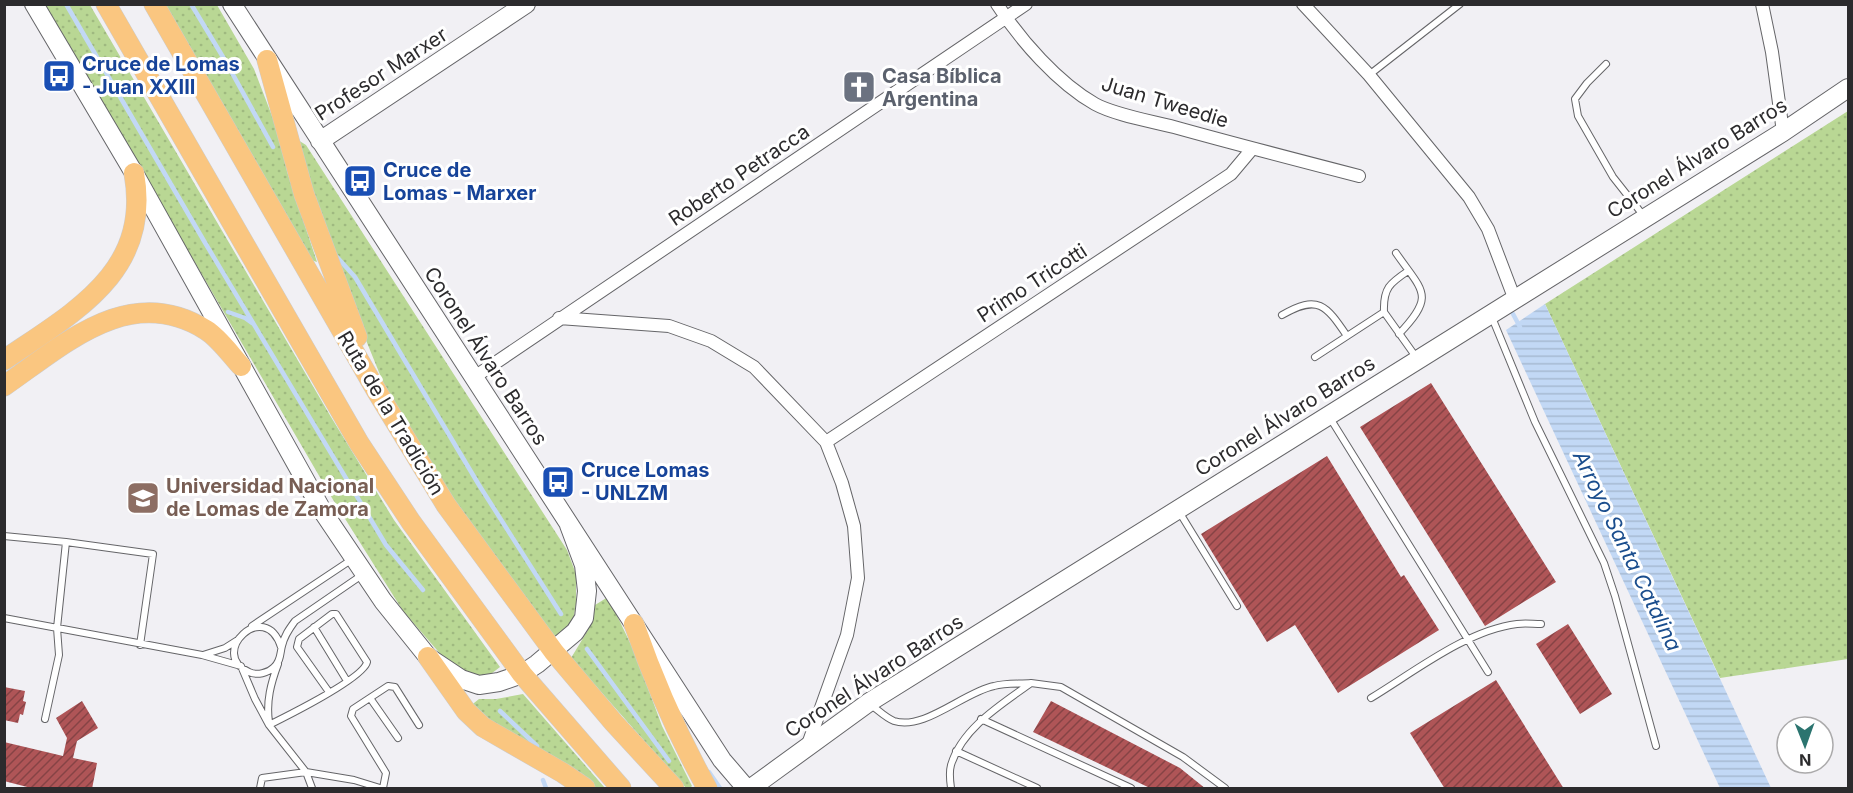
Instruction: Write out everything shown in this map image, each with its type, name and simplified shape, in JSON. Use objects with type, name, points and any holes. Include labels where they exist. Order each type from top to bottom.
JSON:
[{"type":"main road","points":[[34,4],[134,173],[323,512],[383,601],[428,657],[466,711],[483,727],[563,772],[585,789]]},
{"type":"main road","name":"Ruta de la Tradición","points":[[106,4],[358,443],[411,522],[522,674],[621,789]]},
{"type":"main road","name":"Ruta de la Tradición","points":[[154,4],[376,390],[446,505],[554,652],[674,789]]},
{"type":"main road","name":"Coronel Álvaro Barros","points":[[232,4],[722,760],[746,789]]},
{"type":"main road","name":"Profesor Marxer","points":[[320,141],[526,4]]},
{"type":"main road","points":[[267,60],[303,194],[376,390]]},
{"type":"main road","name":"Coronel Álvaro Barros","points":[[751,789],[868,704],[1783,132],[1848,88]]},
{"type":"main road","points":[[4,360],[63,320],[96,293],[117,268],[125,254],[135,221],[134,173]]},
{"type":"main road","points":[[4,386],[72,339],[97,325],[129,314],[151,313],[191,322],[208,331],[241,366]]},
{"type":"main road","points":[[428,657],[451,675],[479,686],[522,674],[554,652],[576,632],[584,618],[587,591],[584,565],[569,525]]},
{"type":"main road","points":[[634,624],[664,702],[707,789]]},
{"type":"street","name":"Juan Tweedie","points":[[997,4],[1006,20],[1038,56],[1074,89],[1097,105],[1252,149],[1359,176]]},
{"type":"street","name":"Roberto Petracca","points":[[473,378],[559,318],[1006,20],[1026,4]]},
{"type":"street","points":[[1303,4],[1369,75],[1469,197],[1488,229],[1515,300]]},
{"type":"street","points":[[1762,4],[1772,52],[1783,132]]},
{"type":"street","name":"Primo Tricotti","points":[[826,442],[1231,174],[1252,149]]},
{"type":"street","points":[[559,318],[669,326],[711,341],[754,367],[826,442],[842,483],[854,526],[858,578],[847,634],[807,747]]},
{"type":"lane","points":[[1369,75],[1460,4]]},
{"type":"lane","points":[[1606,64],[1575,99],[1578,116],[1613,177],[1645,218]]},
{"type":"lane","points":[[1396,254],[1420,289],[1423,301],[1417,315],[1399,334]]},
{"type":"lane","points":[[1408,271],[1391,283],[1385,292],[1384,312],[1418,360]]},
{"type":"lane","points":[[1282,315],[1298,305],[1321,306],[1332,314],[1347,336]]},
{"type":"lane","points":[[1316,357],[1384,312]]},
{"type":"lane","points":[[1490,315],[1535,422],[1604,563],[1656,746]]},
{"type":"lane","points":[[1328,416],[1488,672]]},
{"type":"lane","points":[[1178,510],[1237,606]]},
{"type":"lane","points":[[4,536],[153,554],[140,645]]},
{"type":"lane","points":[[45,719],[59,655],[57,628],[66,542]]},
{"type":"lane","points":[[202,656],[225,648],[236,641],[241,634],[354,558]]},
{"type":"lane","points":[[269,725],[267,711],[270,690],[281,647],[289,629],[295,621],[364,573]]},
{"type":"lane","points":[[269,725],[329,692],[366,667],[367,662],[336,614],[332,614],[299,639],[297,647],[329,692]]},
{"type":"lane","points":[[4,618],[202,656],[241,666],[248,672],[261,674],[269,671],[278,662]]},
{"type":"lane","points":[[1371,698],[1467,639],[1497,628],[1518,624],[1540,624]]},
{"type":"lane","points":[[249,629],[257,627],[267,629],[279,639],[281,647]]},
{"type":"lane","points":[[314,627],[347,681]]},
{"type":"lane","points":[[236,641],[234,652],[255,699],[269,725],[306,772],[312,789]]},
{"type":"lane","points":[[868,704],[894,721],[908,723],[926,718],[972,694],[993,686],[1031,683],[1061,687],[1183,757],[1225,789]]},
{"type":"lane","points":[[951,789],[950,767],[956,752],[981,719],[1031,683]]},
{"type":"lane","points":[[260,789],[262,778],[306,772],[354,780],[377,788],[386,773],[351,716],[353,710],[388,686],[395,687],[419,725]]},
{"type":"lane","points":[[370,698],[398,738]]},
{"type":"lane","points":[[981,719],[1131,789]]},
{"type":"lane","points":[[956,752],[1037,789]]},
{"type":"green space","points":[[45,5],[90,5],[331,417],[394,520],[500,667],[483,680],[458,670],[443,657],[403,611],[332,498]]},
{"type":"green space","points":[[164,5],[217,5],[254,69],[282,142],[287,171],[317,262],[311,260]]},
{"type":"green space","points":[[1848,111],[1848,659],[1720,678],[1545,304]]},
{"type":"green space","points":[[298,140],[306,145],[567,550],[576,574],[576,604],[573,621],[557,641],[479,538],[385,387],[316,217]]},
{"type":"green space","points":[[608,597],[635,653],[662,726],[692,786],[690,788],[686,788],[571,658],[588,630],[595,605]]},
{"type":"green space","points":[[523,694],[605,788],[595,788],[575,773],[487,725],[469,707],[479,699],[496,699]]},
{"type":"water","points":[[1545,304],[1771,788],[1720,788],[1506,330]]},
{"type":"building","points":[[1431,383],[1556,582],[1485,626],[1360,427]]},
{"type":"building","points":[[1327,456],[1401,577],[1404,575],[1439,630],[1338,693],[1295,625],[1267,642],[1201,534]]},
{"type":"building","points":[[1568,624],[1612,694],[1580,714],[1536,644]]},
{"type":"building","points":[[1496,680],[1564,789],[1445,789],[1410,733]]},
{"type":"building","points":[[4,687],[25,691],[23,701],[26,702],[23,715],[20,714],[18,723],[4,720]]},
{"type":"building","points":[[82,701],[98,728],[77,741],[73,758],[97,763],[92,789],[35,789],[4,781],[4,742],[63,756],[67,738],[56,718]]},
{"type":"building","points":[[1051,701],[1180,768],[1206,789],[1152,789],[1033,732]]},
{"type":"waterway","points":[[66,4],[204,241],[386,545],[423,590]]},
{"type":"waterway","points":[[191,4],[273,147]]},
{"type":"waterway","points":[[337,257],[355,277],[479,485],[561,614]]},
{"type":"waterway","points":[[228,312],[252,323]]},
{"type":"waterway","name":"Arroyo Santa Catalina","points":[[1513,314],[1520,327]]},
{"type":"waterway","points":[[587,649],[669,761]]},
{"type":"waterway","points":[[500,711],[537,746]]},
{"type":"waterway","points":[[709,772],[720,788]]},
{"type":"waterway","points":[[543,780],[546,788]]},
{"type":"place","name":"Cruce de Lomas - Juan XXIII","points":[[59,76]]},
{"type":"place","name":"Casa Bíblica Argentina","points":[[859,87]]},
{"type":"place","name":"Cruce de Lomas - Marxer","points":[[360,181]]},
{"type":"place","name":"Cruce Lomas - UNLZM","points":[[558,482]]},
{"type":"place","name":"Universidad Nacional de Lomas de Zamora","points":[[143,498]]}]
